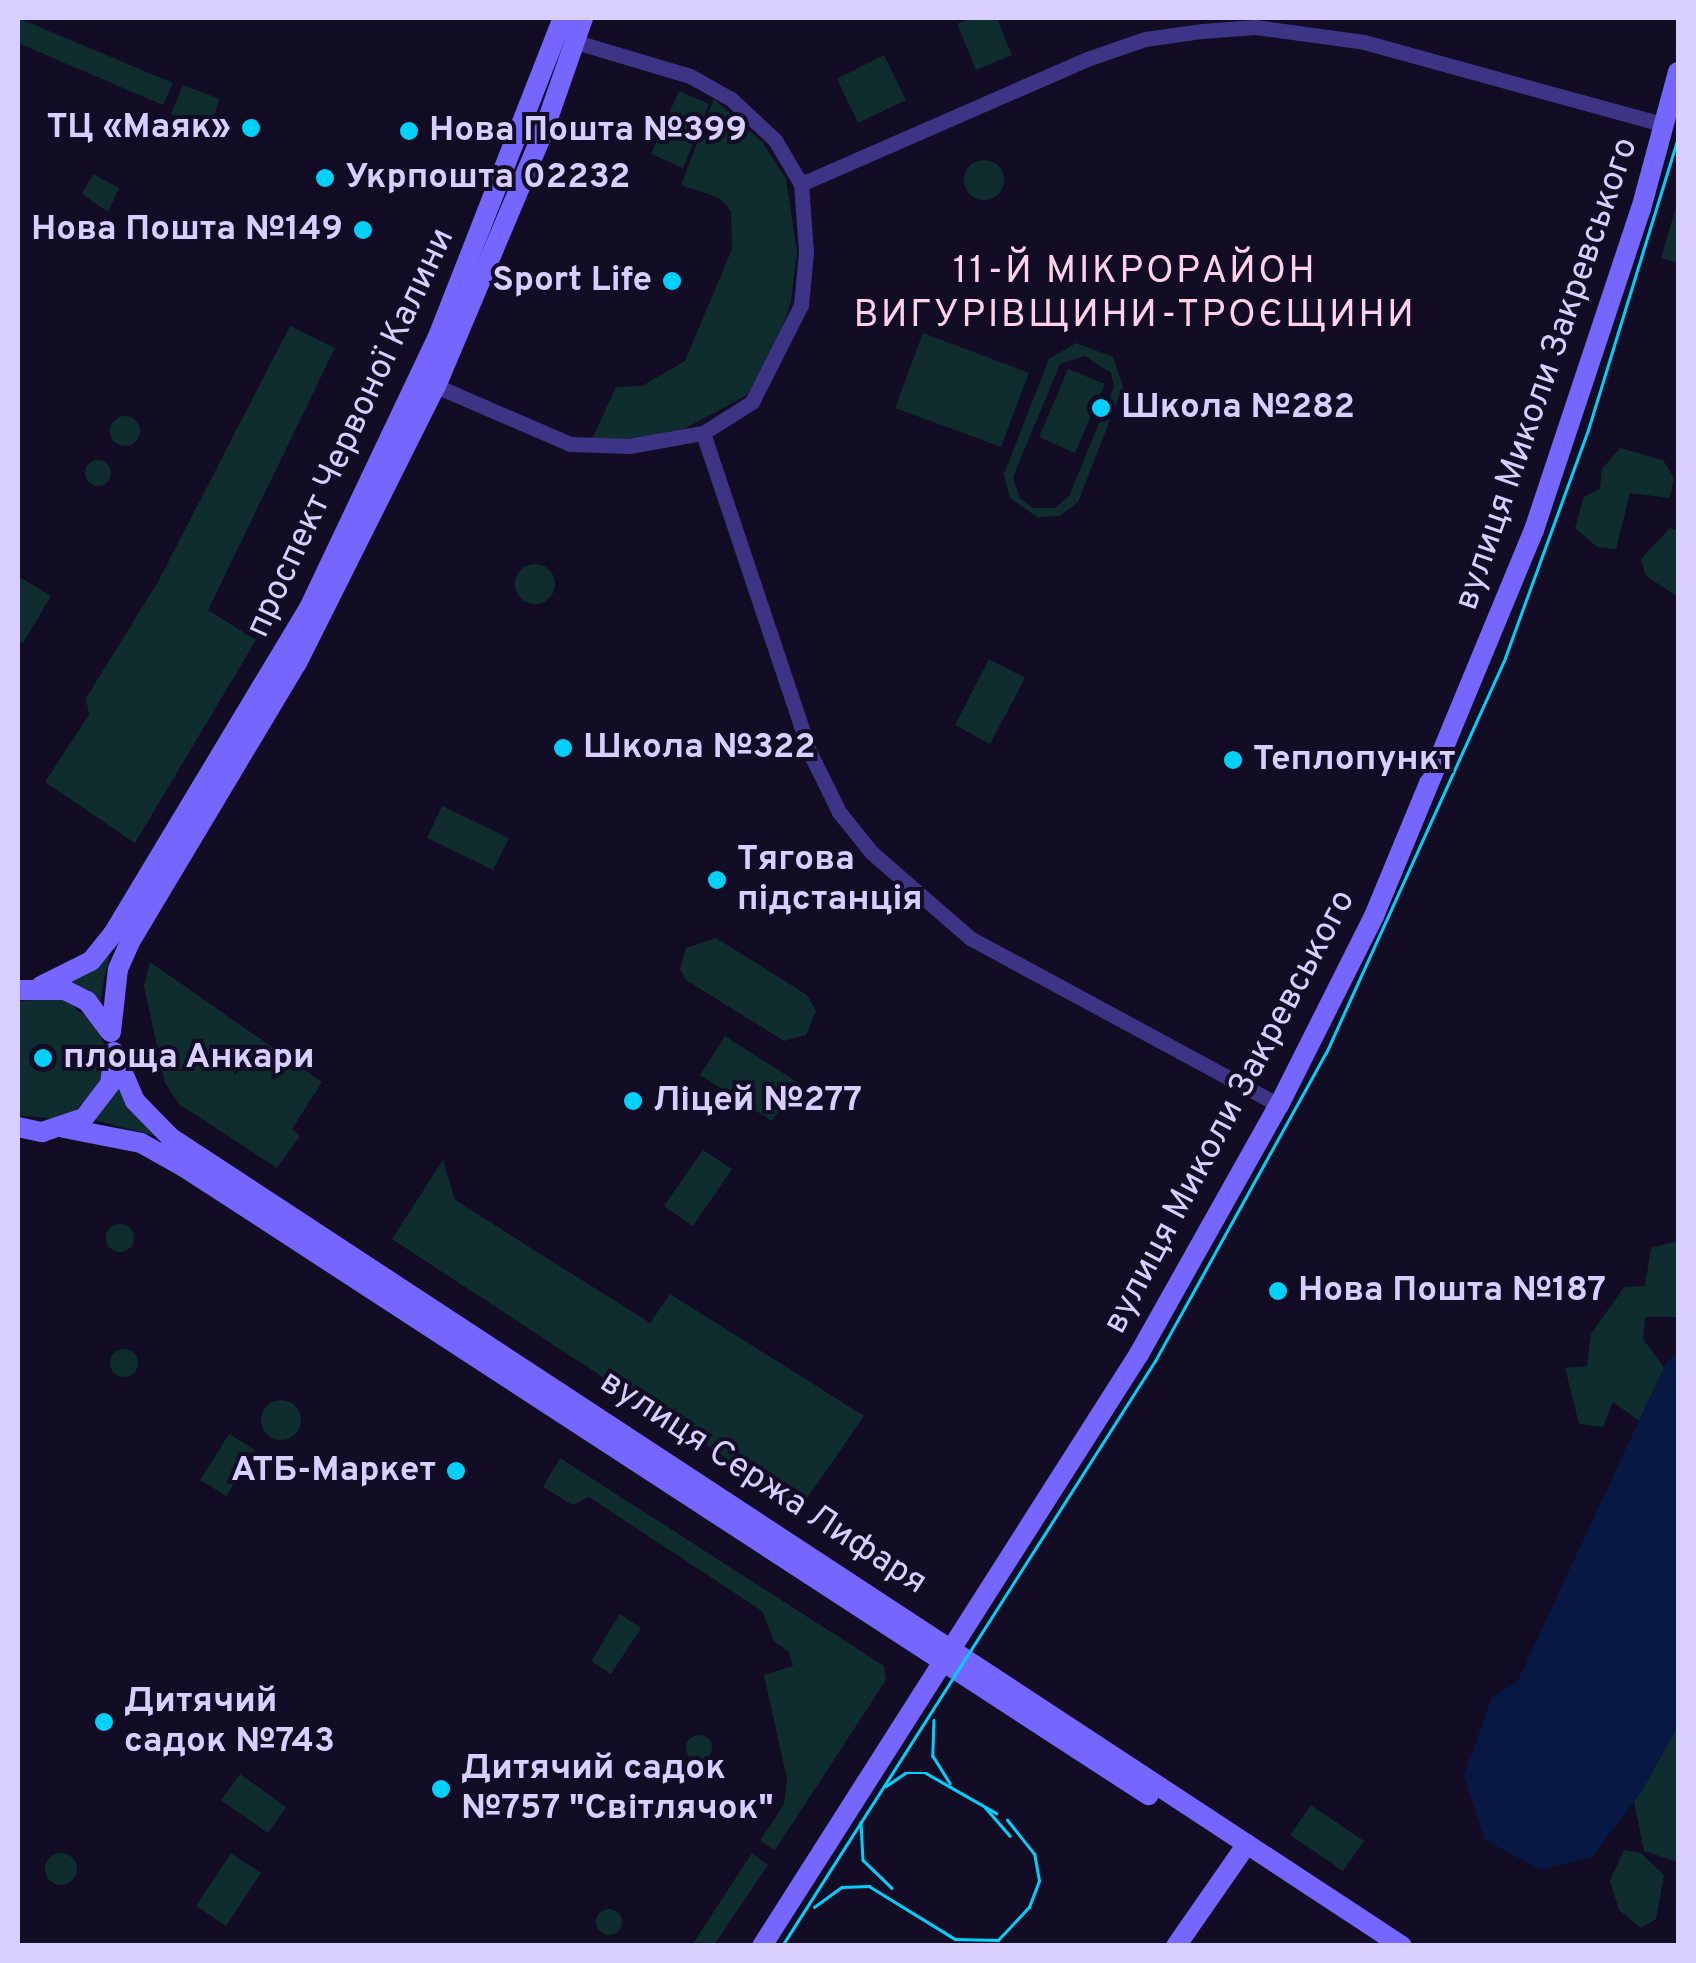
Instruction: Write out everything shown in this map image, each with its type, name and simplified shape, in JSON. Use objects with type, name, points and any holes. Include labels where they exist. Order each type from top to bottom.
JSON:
[{"type":"street","name":"проспект Червоної Калини","points":[[41,986],[91,961],[113,934],[309,608],[445,322],[563,18]]},
{"type":"street","name":"проспект Червоної Калини","points":[[113,1042],[118,969],[297,663],[436,386],[583,18]]},
{"type":"street","points":[[801,184],[1087,59],[1145,38],[1238,28],[1364,42],[1665,126]]},
{"type":"street","name":"проспект Червоної Калини","points":[[436,386],[570,444],[630,446],[704,433],[752,402],[802,305],[806,252],[801,184],[775,140],[731,99],[690,76],[576,42]]},
{"type":"street","name":"вулиця Миколи Закревського","points":[[762,1946],[1139,1354],[1279,1105],[1374,916],[1488,650],[1594,355],[1678,72]]},
{"type":"street","points":[[704,433],[811,755],[840,812],[870,852],[970,938],[1279,1105]]},
{"type":"street","points":[[18,990],[41,986],[87,1001],[113,1042],[110,1084],[100,1104],[64,1128],[42,1132],[18,1146]]},
{"type":"street","name":"вулиця Сержа Лифаря","points":[[113,1042],[135,1101],[170,1137],[948,1655],[1243,1848],[1402,1946]]},
{"type":"street","points":[[18,1127],[42,1132]]},
{"type":"street","name":"вулиця Сержа Лифаря","points":[[64,1128],[141,1143],[184,1167],[948,1655]]},
{"type":"street","points":[[1176,1946],[1243,1848]]},
{"type":"street","name":"вулиця Сержа Лифаря","points":[[1243,1848],[1381,1946]]},
{"type":"green space","points":[[18,18],[173,83],[163,105],[18,43]]},
{"type":"green space","points":[[971,18],[997,18],[1012,55],[976,70],[957,24]]},
{"type":"green space","points":[[884,55],[906,100],[858,123],[837,79]]},
{"type":"green space","points":[[183,85],[220,99],[209,128],[171,114]]},
{"type":"green space","points":[[679,91],[709,104],[683,168],[651,154]]},
{"type":"green space","points":[[714,99],[763,143],[786,179],[797,252],[791,303],[772,354],[747,395],[684,429],[630,440],[592,439],[616,387],[642,386],[685,361],[732,249],[731,211],[719,198],[681,185]]},
{"type":"green space","points":[[984,160],[998,166],[1004,180],[998,194],[984,200],[970,194],[964,180],[970,166]]},
{"type":"green space","points":[[93,174],[119,188],[108,212],[82,194]]},
{"type":"green space","points":[[1678,200],[1678,263],[1661,258]]},
{"type":"green space","points":[[290,326],[335,348],[208,610],[256,640],[135,843],[45,782],[89,715],[86,698],[158,582]]},
{"type":"green space","points":[[923,333],[1029,373],[1001,447],[895,408]]},
{"type":"green space","points":[[1076,343],[1113,357],[1123,387],[1078,502],[1060,516],[1037,517],[1010,498],[1004,474],[1049,359]],"holes":[[[1085,356],[1111,373],[1114,387],[1069,496],[1055,508],[1033,508],[1020,498],[1013,477],[1060,364]]]},
{"type":"green space","points":[[1068,369],[1105,384],[1075,453],[1039,437]]},
{"type":"green space","points":[[125,416],[139,425],[140,431],[131,445],[125,446],[111,437],[110,431],[119,417]]},
{"type":"green space","points":[[1620,448],[1663,460],[1674,478],[1670,498],[1630,493],[1616,549],[1597,547],[1575,528],[1584,497],[1600,489],[1602,469]]},
{"type":"green space","points":[[98,460],[107,464],[111,473],[107,482],[98,486],[89,482],[85,473],[89,464]]},
{"type":"green space","points":[[1670,528],[1678,531],[1678,597],[1646,576],[1641,559]]},
{"type":"green space","points":[[535,564],[549,570],[555,584],[549,598],[535,604],[521,598],[515,584],[521,570]]},
{"type":"green space","points":[[18,576],[51,596],[23,643],[18,640]]},
{"type":"green space","points":[[989,659],[1025,678],[990,744],[955,725]]},
{"type":"green space","points":[[442,806],[509,838],[493,870],[427,838]]},
{"type":"green space","points":[[716,938],[807,995],[816,1011],[806,1035],[784,1041],[686,980],[680,969],[686,948]]},
{"type":"green space","points":[[110,955],[104,978],[101,1001],[72,982]]},
{"type":"green space","points":[[150,962],[322,1082],[292,1129],[300,1136],[277,1168],[179,1104],[165,1083],[144,986]]},
{"type":"green space","points":[[63,998],[95,1024],[104,1043],[100,1083],[73,1113],[54,1119],[18,1115],[18,1001]]},
{"type":"green space","points":[[725,1036],[797,1082],[772,1121],[700,1075]]},
{"type":"green space","points":[[120,1083],[164,1138],[94,1120]]},
{"type":"green space","points":[[703,1150],[732,1169],[693,1226],[664,1206]]},
{"type":"green space","points":[[443,1160],[455,1200],[650,1323],[670,1294],[864,1416],[801,1507],[392,1239]]},
{"type":"green space","points":[[120,1224],[130,1228],[134,1238],[130,1248],[120,1252],[110,1248],[106,1238],[110,1228]]},
{"type":"green space","points":[[1678,1241],[1678,1317],[1645,1317],[1643,1339],[1668,1373],[1645,1425],[1613,1402],[1603,1427],[1579,1424],[1565,1368],[1587,1366],[1591,1334],[1624,1287],[1645,1286],[1651,1248]]},
{"type":"green space","points":[[124,1349],[134,1353],[138,1363],[134,1373],[124,1377],[114,1373],[110,1363],[114,1353]]},
{"type":"green space","points":[[281,1400],[295,1406],[301,1420],[295,1434],[281,1440],[267,1434],[261,1420],[267,1406]]},
{"type":"green space","points":[[229,1434],[255,1450],[226,1496],[200,1480]]},
{"type":"green space","points":[[560,1458],[884,1666],[886,1680],[775,1850],[760,1841],[784,1804],[787,1779],[764,1675],[793,1666],[789,1652],[774,1641],[762,1611],[589,1497],[573,1505],[543,1487]]},
{"type":"green space","points":[[620,1614],[641,1628],[611,1674],[591,1661]]},
{"type":"green space","points":[[1678,1713],[1678,1862],[1644,1851],[1632,1792]]},
{"type":"green space","points":[[699,1735],[708,1739],[712,1748],[708,1757],[699,1761],[690,1757],[686,1748],[690,1739]]},
{"type":"green space","points":[[240,1774],[286,1807],[268,1833],[221,1800]]},
{"type":"green space","points":[[1311,1805],[1364,1841],[1343,1871],[1290,1835]]},
{"type":"green space","points":[[1624,1850],[1641,1853],[1664,1875],[1656,1919],[1641,1928],[1619,1910],[1610,1881]]},
{"type":"green space","points":[[61,1853],[72,1858],[77,1869],[72,1880],[61,1885],[50,1880],[45,1869],[50,1858]]},
{"type":"green space","points":[[231,1853],[261,1873],[226,1926],[196,1906]]},
{"type":"green space","points":[[752,1853],[768,1865],[714,1945],[692,1945]]},
{"type":"green space","points":[[609,1909],[618,1913],[622,1922],[618,1931],[609,1935],[600,1931],[596,1922],[600,1913]]},
{"type":"water","points":[[1678,1352],[1678,1726],[1642,1791],[1593,1856],[1541,1870],[1485,1840],[1464,1776],[1491,1698],[1517,1682],[1666,1363]]},
{"type":"tram line","points":[[782,1946],[1155,1361],[1326,1053],[1505,658],[1588,430],[1678,138]]},
{"type":"tram line","points":[[934,1720],[933,1756],[950,1783]]},
{"type":"tram line","points":[[886,1786],[905,1773],[926,1773],[996,1813]]},
{"type":"tram line","points":[[985,1807],[1010,1836]]},
{"type":"tram line","points":[[814,1907],[842,1887],[869,1886],[955,1939],[998,1940],[1029,1907],[1039,1881],[1034,1854],[1007,1820]]},
{"type":"tram line","points":[[861,1822],[863,1860],[892,1888]]},
{"type":"place","name":"ТЦ «Маяк»","points":[[251,128]]},
{"type":"place","name":"Нова Пошта №399","points":[[409,131]]},
{"type":"place","name":"Укрпошта 02232","points":[[325,178]]},
{"type":"place","name":"Нова Пошта №149","points":[[363,230]]},
{"type":"place","name":"Sport Life","points":[[672,281]]},
{"type":"place","name":"Школа №282","points":[[1101,408]]},
{"type":"place","name":"Школа №322","points":[[563,748]]},
{"type":"place","name":"Теплопункт","points":[[1233,760]]},
{"type":"place","name":"Тягова пiдстанцiя","points":[[717,880]]},
{"type":"place","name":"площа Анкари","points":[[43,1058]]},
{"type":"place","name":"Ліцей №277","points":[[633,1101]]},
{"type":"place","name":"Нова Пошта №187","points":[[1278,1291]]},
{"type":"place","name":"АТБ-Маркет","points":[[456,1471]]},
{"type":"place","name":"Дитячий садок №743","points":[[104,1722]]},
{"type":"place","name":"Дитячий садок №757 \"Світлячок\"","points":[[441,1789]]},
{"type":"district","name":"11-Й МІКРОРАЙОН ВИГУРІВЩИНИ-ТРОЄЩИНИ","points":[[1135,295]]}]
